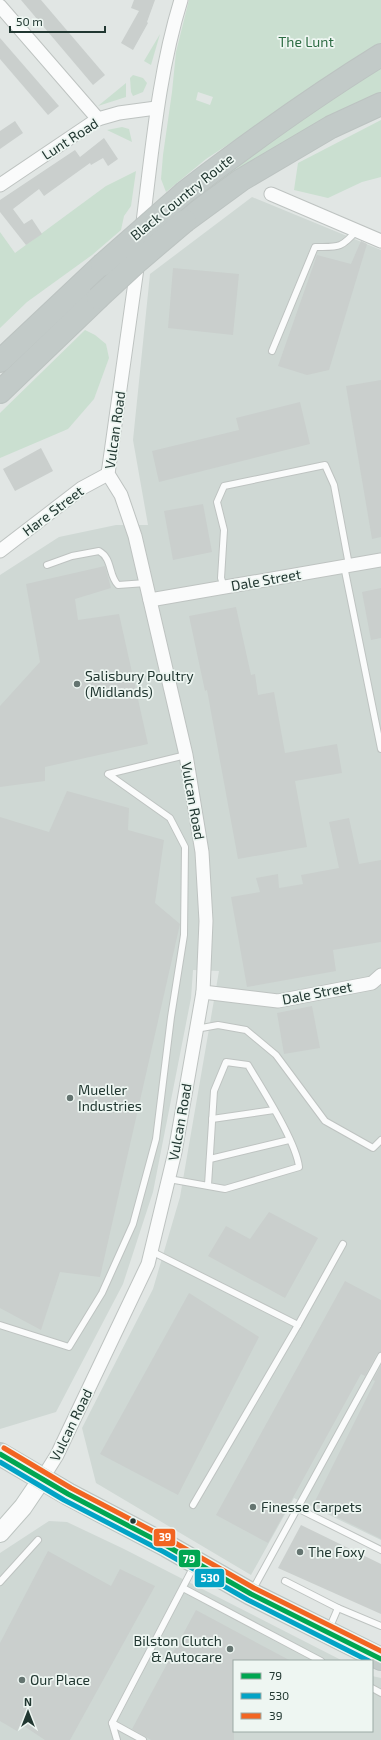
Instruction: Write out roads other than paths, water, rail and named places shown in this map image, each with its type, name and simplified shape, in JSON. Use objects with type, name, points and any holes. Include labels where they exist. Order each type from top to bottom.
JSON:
[{"type":"highway","name":"Black Country Route","points":[[0,361],[102,265],[185,192],[243,148],[322,92],[381,55]]},
{"type":"highway","name":"Black Country Route","points":[[0,392],[138,260],[185,222],[241,180],[331,127],[381,104]]},
{"type":"highway","points":[[0,1454],[42,1479],[196,1562],[251,1594],[381,1659]]},
{"type":"main road","points":[[0,1533],[23,1507],[42,1479]]},
{"type":"street","points":[[156,108],[181,0]]},
{"type":"street","points":[[0,6],[98,119]]},
{"type":"street","name":"Lunt Road","points":[[0,185],[98,119],[119,112],[156,108]]},
{"type":"street","name":"Vulcan Road","points":[[42,1479],[57,1455],[148,1264],[175,1152],[203,992],[206,921],[202,852],[186,755],[135,536],[121,495],[108,474],[131,316],[156,108]]},
{"type":"street","points":[[271,194],[381,241]]},
{"type":"street","name":"Hare Street","points":[[0,551],[82,488],[108,474]]},
{"type":"street","name":"Dale Street","points":[[150,600],[381,560]]},
{"type":"street","name":"Dale Street","points":[[203,992],[278,1001],[372,983],[381,976]]},
{"type":"lane","points":[[272,351],[315,247],[339,247],[357,230]]},
{"type":"lane","points":[[224,587],[221,570],[224,530],[217,502],[224,486],[325,465],[334,485],[347,566],[381,749]]},
{"type":"lane","points":[[47,566],[72,556],[99,551],[108,559],[113,578],[118,585],[146,583]]},
{"type":"lane","points":[[0,1325],[69,1347],[102,1293],[133,1224],[156,1140],[171,1016],[184,935],[185,847],[170,818],[108,774],[186,755]]},
{"type":"lane","points":[[196,1030],[218,1025],[246,1030],[276,1055],[325,1121],[373,1148],[381,1140]]},
{"type":"lane","points":[[169,1178],[208,1185],[225,1188],[299,1168],[298,1159],[289,1140],[274,1110],[248,1065],[226,1062],[214,1091],[208,1185]]},
{"type":"lane","points":[[212,1119],[274,1110]]},
{"type":"lane","points":[[210,1159],[289,1140]]},
{"type":"lane","points":[[193,1505],[298,1325],[343,1244]]},
{"type":"lane","points":[[151,1251],[298,1325]]},
{"type":"lane","points":[[251,1594],[381,1356]]},
{"type":"lane","points":[[297,1508],[381,1550]]},
{"type":"lane","points":[[0,1582],[38,1540]]},
{"type":"lane","points":[[117,1740],[112,1723],[196,1562]]},
{"type":"lane","points":[[285,1581],[338,1608],[381,1626]]},
{"type":"lane","points":[[183,1588],[319,1660]]},
{"type":"lane","points":[[328,1633],[338,1608]]},
{"type":"lane","points":[[112,1723],[143,1740]]},
{"type":"place","name":"Salisbury Poultry (Midlands)","points":[[77,684]]},
{"type":"place","name":"Mueller Industries","points":[[70,1098]]},
{"type":"place","name":"Finesse Carpets","points":[[253,1507]]},
{"type":"place","name":"The Foxy","points":[[300,1552]]},
{"type":"place","name":"Bilston Clutch & Autocare","points":[[230,1649]]},
{"type":"place","name":"Our Place","points":[[22,1680]]},
{"type":"park label","name":"The Lunt","points":[[306,42]]}]
